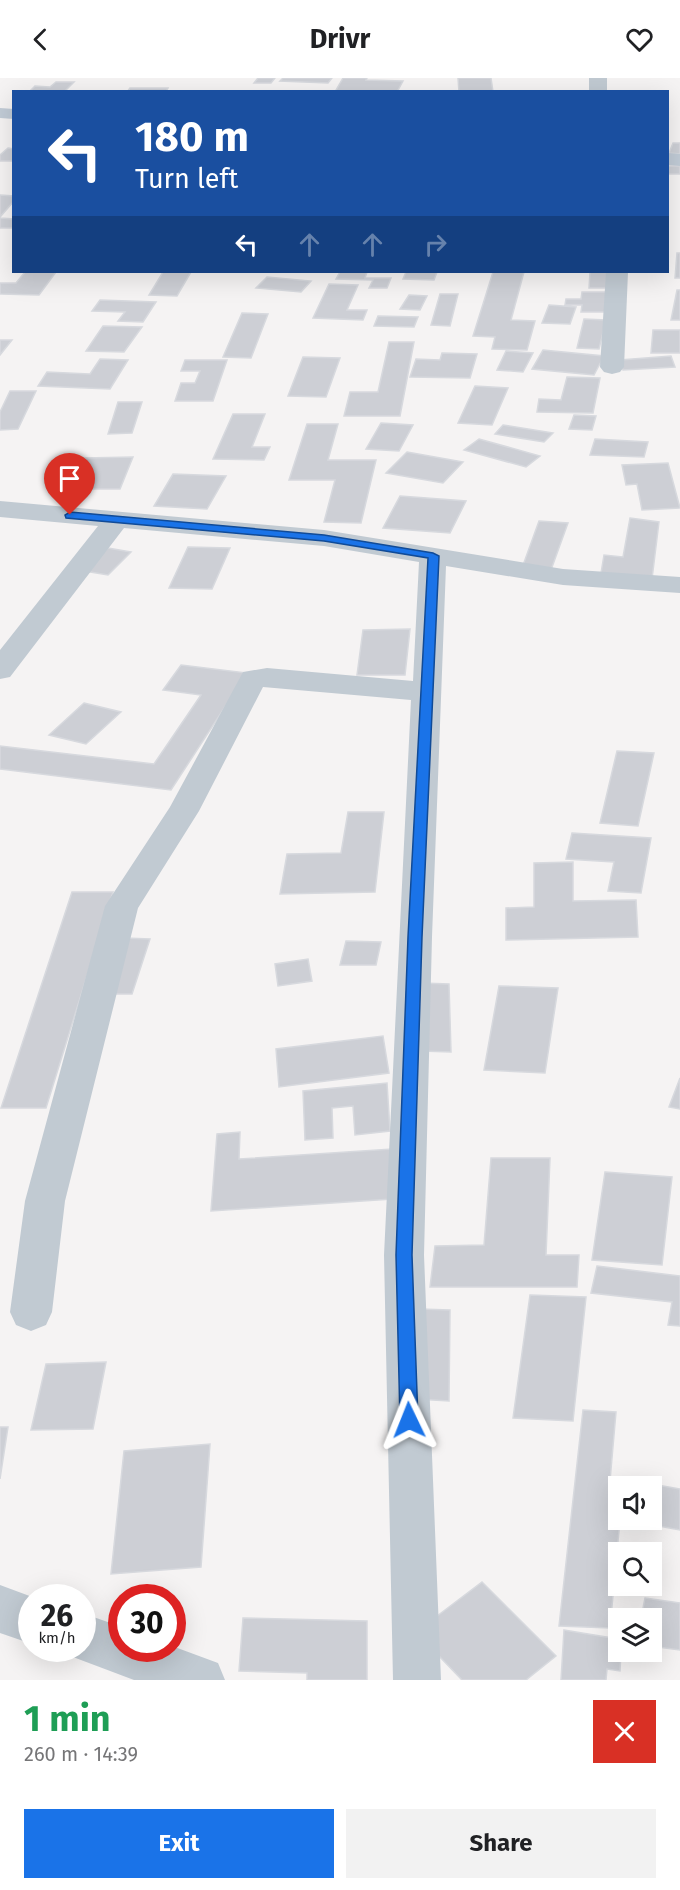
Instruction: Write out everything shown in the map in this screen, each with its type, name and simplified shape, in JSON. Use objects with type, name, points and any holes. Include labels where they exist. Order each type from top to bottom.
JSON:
[{"type":"street","points":[[612,367],[617,273]]},
{"type":"street","points":[[0,509],[324,538],[563,577],[680,585]]},
{"type":"street","points":[[0,670],[117,519]]},
{"type":"street","points":[[417,1680],[404,1255],[415,937],[433,556]]},
{"type":"street","points":[[31,1312],[45,1201],[122,906],[183,811],[253,680],[267,677],[427,692]]},
{"type":"street","points":[[0,1609],[18,1615]]},
{"type":"street","points":[[96,1642],[201,1680]]},
{"type":"building","points":[[258,78],[275,78],[271,83],[254,83]]},
{"type":"building","points":[[283,78],[332,78],[328,83],[280,81]]},
{"type":"building","points":[[343,78],[403,81],[398,90],[336,90]]},
{"type":"building","points":[[458,78],[491,78],[493,90],[459,90]]},
{"type":"building","points":[[56,82],[74,82],[66,90],[31,90],[35,86],[50,87]]},
{"type":"building","points":[[130,88],[168,88],[167,90],[128,90]]},
{"type":"building","points":[[673,143],[680,143],[680,154],[669,153]]},
{"type":"building","points":[[8,148],[12,149],[12,161],[0,161],[0,155]]},
{"type":"building","points":[[669,166],[680,166],[680,174],[669,174]]},
{"type":"building","points":[[0,195],[12,196],[12,203],[0,217]]},
{"type":"building","points":[[0,218],[12,219],[12,228],[0,228]]},
{"type":"building","points":[[677,253],[680,253],[680,278],[675,278]]},
{"type":"building","points":[[24,273],[55,273],[39,295],[0,294],[0,283],[16,283]]},
{"type":"building","points":[[162,273],[190,273],[177,296],[149,295]]},
{"type":"building","points":[[339,273],[367,273],[365,278],[391,278],[387,288],[369,288],[373,280],[336,279]]},
{"type":"building","points":[[406,273],[437,273],[434,280],[403,279]]},
{"type":"building","points":[[493,273],[524,273],[511,320],[535,321],[527,350],[492,349],[495,337],[473,336]]},
{"type":"building","points":[[590,273],[614,273],[613,288],[589,288]]},
{"type":"building","points":[[267,277],[311,281],[301,292],[256,288]]},
{"type":"building","points":[[329,284],[358,285],[347,310],[367,310],[363,320],[313,318]]},
{"type":"building","points":[[677,290],[680,290],[680,320],[671,320]]},
{"type":"building","points":[[582,292],[606,292],[605,312],[581,312],[582,305],[565,305],[566,299],[581,299]]},
{"type":"building","points":[[440,294],[458,294],[450,326],[431,325]]},
{"type":"building","points":[[409,295],[427,296],[420,310],[400,309]]},
{"type":"building","points":[[100,300],[156,302],[143,322],[118,321],[125,312],[92,311]]},
{"type":"building","points":[[549,305],[576,307],[570,324],[542,323]]},
{"type":"building","points":[[242,313],[268,314],[251,358],[223,357]]},
{"type":"building","points":[[378,316],[418,317],[414,327],[374,326]]},
{"type":"building","points":[[584,319],[606,320],[599,349],[577,348]]},
{"type":"building","points":[[103,326],[142,327],[124,352],[86,351]]},
{"type":"building","points":[[653,330],[680,330],[680,353],[651,353]]},
{"type":"building","points":[[0,340],[12,340],[0,355]]},
{"type":"building","points":[[389,342],[414,342],[400,416],[344,416],[350,392],[378,392]]},
{"type":"building","points":[[543,350],[604,356],[594,375],[532,369]]},
{"type":"building","points":[[506,351],[533,353],[523,372],[497,370]]},
{"type":"building","points":[[442,353],[477,354],[470,378],[410,377],[416,359],[440,360]]},
{"type":"building","points":[[671,356],[675,367],[623,370],[620,360]]},
{"type":"building","points":[[303,357],[340,358],[326,397],[288,396]]},
{"type":"building","points":[[100,359],[128,360],[110,389],[38,386],[47,372],[90,374]]},
{"type":"building","points":[[185,360],[227,360],[213,401],[175,401],[181,383],[195,383],[200,371],[181,371]]},
{"type":"building","points":[[567,377],[600,378],[593,413],[537,412],[539,399],[561,400]]},
{"type":"building","points":[[475,386],[508,388],[492,425],[458,423]]},
{"type":"building","points":[[10,391],[36,391],[18,429],[0,430],[0,412]]},
{"type":"building","points":[[118,402],[142,402],[132,433],[108,434]]},
{"type":"building","points":[[233,414],[265,414],[252,447],[270,447],[264,460],[213,459]]},
{"type":"building","points":[[574,415],[596,416],[592,430],[569,429]]},
{"type":"building","points":[[381,423],[413,425],[399,451],[366,449]]},
{"type":"building","points":[[307,424],[338,424],[328,460],[376,460],[361,523],[324,522],[335,480],[289,480]]},
{"type":"building","points":[[503,425],[553,433],[544,442],[495,434]]},
{"type":"building","points":[[479,439],[540,456],[526,467],[464,450]]},
{"type":"building","points":[[595,439],[648,442],[644,457],[590,455]]},
{"type":"building","points":[[407,452],[463,462],[443,483],[386,473]]},
{"type":"building","points":[[133,457],[120,489],[69,489],[83,458]]},
{"type":"building","points":[[668,463],[680,508],[642,510],[637,484],[626,485],[622,465]]},
{"type":"building","points":[[173,474],[226,476],[207,509],[154,506]]},
{"type":"building","points":[[400,496],[466,501],[450,533],[383,528]]},
{"type":"building","points":[[630,518],[659,522],[652,579],[601,573],[604,555],[623,557]]},
{"type":"building","points":[[539,521],[568,523],[551,570],[522,568]]},
{"type":"building","points":[[188,547],[230,548],[212,589],[169,588]]},
{"type":"building","points":[[108,548],[131,552],[108,575],[84,571]]},
{"type":"building","points":[[410,629],[405,675],[357,675],[363,630]]},
{"type":"building","points":[[181,665],[247,673],[171,790],[0,769],[0,746],[154,764],[201,695],[163,690]]},
{"type":"building","points":[[84,703],[121,712],[86,744],[49,735]]},
{"type":"building","points":[[617,751],[654,753],[638,826],[600,823]]},
{"type":"building","points":[[348,812],[384,812],[375,892],[280,894],[287,854],[341,853]]},
{"type":"building","points":[[572,833],[651,838],[641,893],[608,891],[614,862],[566,859]]},
{"type":"building","points":[[573,862],[573,901],[636,900],[638,937],[506,940],[506,908],[534,907],[534,863]]},
{"type":"building","points":[[72,892],[113,892],[46,1108],[1,1108]]},
{"type":"building","points":[[124,938],[150,939],[132,994],[106,994]]},
{"type":"building","points":[[346,941],[381,942],[376,965],[340,965]]},
{"type":"building","points":[[308,959],[312,981],[278,986],[275,964]]},
{"type":"building","points":[[421,983],[449,984],[451,1052],[421,1051]]},
{"type":"building","points":[[499,986],[558,988],[545,1073],[484,1070]]},
{"type":"building","points":[[383,1036],[389,1073],[279,1087],[276,1049]]},
{"type":"building","points":[[680,1078],[680,1109],[669,1107]]},
{"type":"building","points":[[387,1083],[390,1131],[355,1135],[353,1106],[332,1108],[333,1138],[305,1140],[303,1091]]},
{"type":"building","points":[[240,1132],[239,1159],[392,1149],[392,1199],[211,1211],[217,1134]]},
{"type":"building","points":[[491,1158],[550,1158],[546,1255],[579,1255],[577,1287],[430,1287],[435,1246],[484,1245]]},
{"type":"building","points":[[605,1172],[672,1177],[662,1265],[592,1260]]},
{"type":"building","points":[[597,1266],[680,1276],[680,1326],[668,1325],[672,1302],[591,1293]]},
{"type":"building","points":[[530,1295],[586,1297],[573,1421],[513,1418]]},
{"type":"building","points":[[419,1309],[450,1310],[449,1401],[416,1399]]},
{"type":"building","points":[[106,1362],[93,1429],[31,1430],[46,1364]]},
{"type":"building","points":[[583,1410],[616,1412],[610,1476],[608,1476],[608,1530],[619,1530],[618,1542],[608,1542],[608,1596],[613,1596],[612,1608],[608,1608],[608,1628],[559,1626]]},
{"type":"building","points":[[0,1427],[8,1427],[0,1479]]},
{"type":"building","points":[[210,1444],[201,1567],[111,1574],[124,1451]]},
{"type":"building","points":[[662,1486],[680,1489],[680,1530],[662,1527]]},
{"type":"building","points":[[482,1582],[556,1656],[526,1680],[462,1680],[416,1632]]},
{"type":"building","points":[[645,1598],[680,1603],[680,1650],[662,1648],[662,1608],[643,1608]]},
{"type":"building","points":[[243,1618],[367,1621],[367,1680],[307,1680],[307,1673],[239,1671]]},
{"type":"building","points":[[564,1630],[608,1637],[608,1662],[620,1662],[620,1671],[607,1669],[606,1680],[561,1680]]},
{"type":"route","points":[[70,515],[324,538],[433,556],[415,937],[404,1255],[409,1420]]}]
